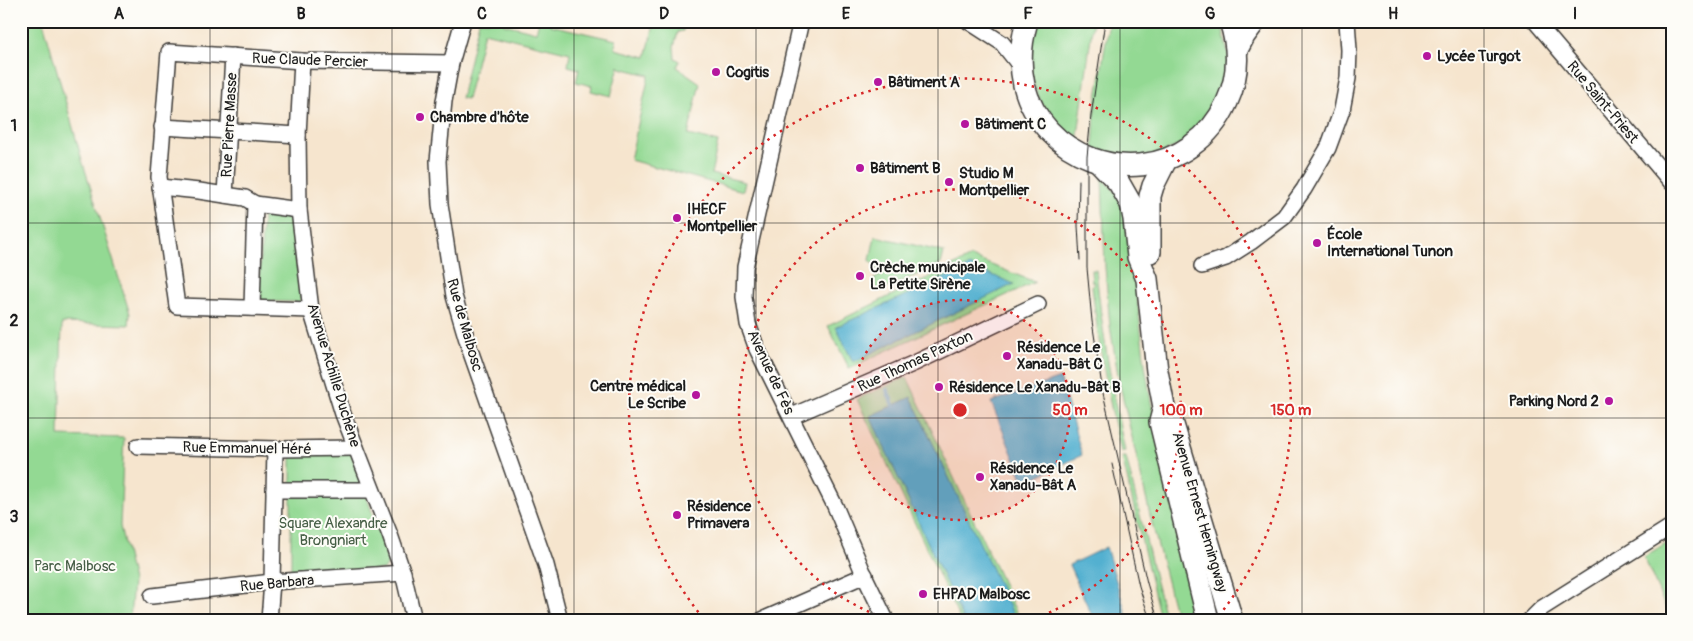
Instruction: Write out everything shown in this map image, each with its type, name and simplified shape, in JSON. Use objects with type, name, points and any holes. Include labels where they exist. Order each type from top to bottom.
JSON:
[{"type":"main road","points":[[1027,21],[1022,44],[1021,67],[1024,85],[1030,102],[1039,118],[1064,145],[1080,154],[1099,162],[1129,166],[1166,160],[1199,140],[1212,127],[1223,111],[1231,94],[1236,75],[1237,56],[1230,21]]},
{"type":"main road","name":"Avenue Ernest Hemingway","points":[[1146,279],[1150,257],[1150,196],[1166,160]]},
{"type":"main road","name":"Avenue Ernest Hemingway","points":[[1099,162],[1119,183],[1130,204],[1134,219],[1138,257],[1146,279],[1157,371],[1164,407],[1173,420],[1232,620]]},
{"type":"main road","name":"Avenue Ernest Hemingway","points":[[1164,407],[1160,422],[1208,620]]},
{"type":"street","name":"Rue de Malbosc","points":[[463,21],[451,63],[443,106],[438,161],[440,204],[454,296],[470,350],[546,564],[560,620]]},
{"type":"street","name":"Avenue de Fès","points":[[801,21],[745,267],[744,297],[748,324],[757,349],[779,395],[792,416],[886,620]]},
{"type":"street","points":[[968,21],[1002,43],[1021,67]]},
{"type":"street","points":[[1237,56],[1258,21]]},
{"type":"street","points":[[1202,266],[1226,258],[1251,242],[1284,217],[1304,189],[1328,148],[1342,110],[1348,78],[1347,21]]},
{"type":"street","name":"Rue Saint-Priest","points":[[1535,21],[1672,183]]},
{"type":"street","name":"Rue Claude Percier","points":[[162,127],[169,52],[302,62],[451,63]]},
{"type":"street","name":"Rue Pierre Masse","points":[[225,195],[233,56]]},
{"type":"street","name":"Avenue Achille Duchène","points":[[302,62],[298,135],[299,210],[311,310],[343,414],[402,573],[414,620]]},
{"type":"street","points":[[298,135],[162,127],[159,177],[177,306],[311,310]]},
{"type":"street","points":[[160,187],[245,198],[255,204],[299,210]]},
{"type":"street","points":[[252,308],[255,204]]},
{"type":"street","name":"Rue Thomas Paxton","points":[[792,416],[917,362],[1038,304]]},
{"type":"street","name":"Rue Emmanuel Héré","points":[[138,446],[275,449],[356,448]]},
{"type":"street","points":[[270,620],[275,449]]},
{"type":"street","points":[[274,490],[372,490]]},
{"type":"street","points":[[1530,620],[1542,608],[1672,526]]},
{"type":"street","name":"Rue Barbara","points":[[152,596],[272,582],[402,573]]},
{"type":"street","points":[[762,620],[865,575]]},
{"type":"green space","name":"Parc Malbosc","points":[[21,21],[43,21],[82,160],[130,314],[129,325],[62,323],[59,436],[124,438],[120,526],[133,581],[130,620],[21,620]]},
{"type":"green space","points":[[479,21],[504,21],[504,24],[536,32],[539,21],[551,21],[550,25],[616,40],[615,49],[646,57],[655,21],[685,21],[683,31],[678,32],[674,47],[675,58],[680,61],[677,67],[700,83],[688,135],[718,142],[711,174],[745,182],[743,191],[630,160],[649,75],[620,68],[619,66],[611,96],[591,91],[592,86],[576,82],[579,69],[568,66],[570,53],[484,32],[467,99],[461,98]]},
{"type":"green space","points":[[1039,21],[1093,21],[1077,143],[1055,123],[1047,112],[1035,86],[1031,73],[1030,58],[1031,43]]},
{"type":"green space","points":[[1109,21],[1221,21],[1229,59],[1224,90],[1210,119],[1187,141],[1158,155],[1126,159],[1093,152],[1095,111]]},
{"type":"green space","points":[[1102,177],[1122,199],[1128,221],[1151,402],[1198,619],[1177,620],[1119,381],[1110,326],[1105,267]]},
{"type":"green space","points":[[263,214],[292,216],[301,302],[258,301]]},
{"type":"green space","points":[[875,236],[944,252],[941,264],[877,292],[874,279],[881,275],[870,260]]},
{"type":"green space","points":[[971,257],[1035,282],[849,368],[828,326]]},
{"type":"green space","points":[[1091,270],[1096,270],[1108,361],[1125,451],[1121,452],[1100,349],[1092,286],[1094,282],[1092,282]]},
{"type":"green space","points":[[907,377],[1020,620],[960,620],[857,399]]},
{"type":"green space","name":"Square Alexandre Brongniart","points":[[351,452],[389,561],[385,569],[291,579],[291,453]]},
{"type":"green space","points":[[1122,457],[1126,457],[1166,620],[1161,620],[1158,610]]},
{"type":"green space","points":[[1672,539],[1672,620],[1671,620],[1644,557]]},
{"type":"water","points":[[970,266],[1014,284],[853,362],[836,327]]},
{"type":"water","points":[[1060,378],[1082,455],[1024,483],[991,402]]},
{"type":"water","points":[[911,397],[1016,620],[963,620],[870,416]]},
{"type":"water","points":[[1106,547],[1128,620],[1094,620],[1069,565]]},
{"type":"waterway","points":[[887,390],[895,410]]},
{"type":"tram line","points":[[1105,21],[1087,157],[1087,268],[1092,321],[1103,393],[1147,583],[1158,620]]},
{"type":"tram line","points":[[1079,180],[1078,226],[1080,260]]},
{"type":"tram line","points":[[1112,464],[1139,586],[1150,620]]},
{"type":"place","name":"Lycée Turgot","points":[[1427,56]]},
{"type":"place","name":"Cogitis","points":[[716,72]]},
{"type":"place","name":"Bâtiment A","points":[[878,82]]},
{"type":"place","name":"Chambre d'hôte","points":[[420,117]]},
{"type":"place","name":"Bâtiment C","points":[[965,124]]},
{"type":"place","name":"Bâtiment B","points":[[860,168]]},
{"type":"place","name":"Studio M Montpellier","points":[[949,182]]},
{"type":"place","name":"IHECF Montpellier","points":[[677,218]]},
{"type":"place","name":"École International Tunon","points":[[1317,243]]},
{"type":"place","name":"Crèche municipale La Petite Sirène","points":[[860,276]]},
{"type":"place","name":"Résidence Le Xanadu-Bât C","points":[[1007,356]]},
{"type":"place","name":"Résidence Le Xanadu-Bât B","points":[[939,387]]},
{"type":"place","name":"Centre médical Le Scribe","points":[[696,395]]},
{"type":"place","name":"Parking Nord 2","points":[[1609,401]]},
{"type":"place","name":"Résidence Le Xanadu-Bât A","points":[[980,477]]},
{"type":"place","name":"Résidence Primavera","points":[[677,515]]},
{"type":"place","name":"EHPAD Malbosc","points":[[923,594]]}]
